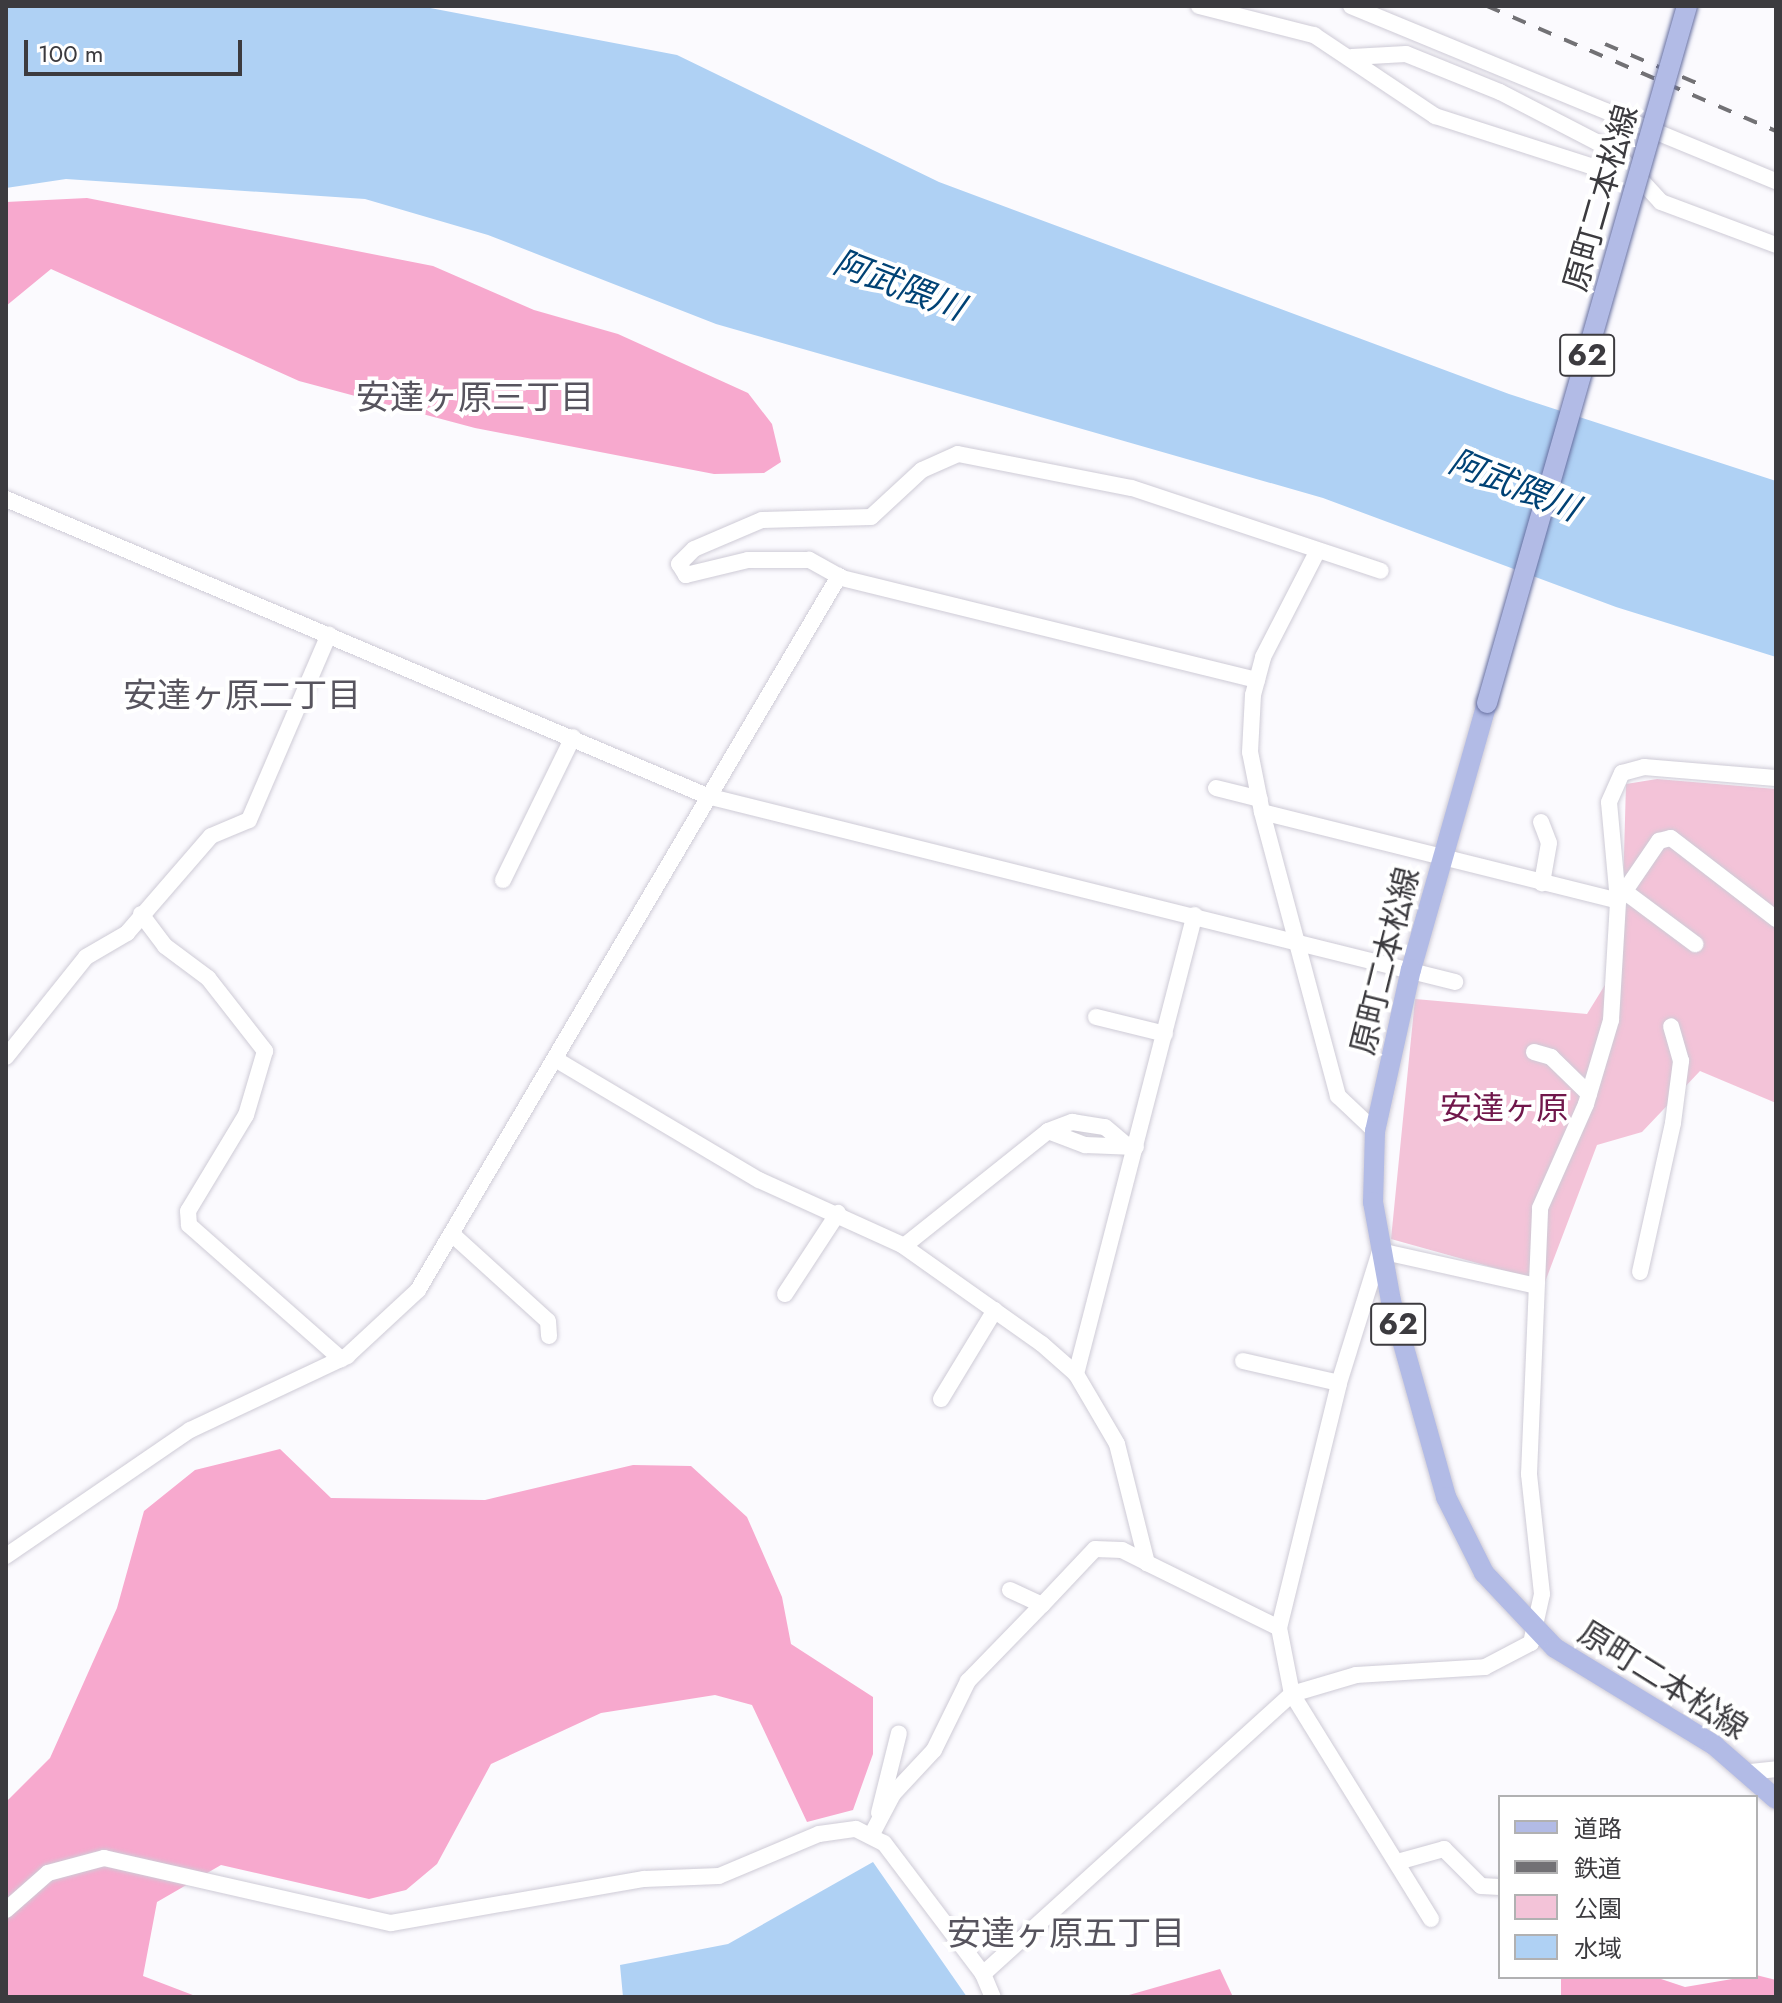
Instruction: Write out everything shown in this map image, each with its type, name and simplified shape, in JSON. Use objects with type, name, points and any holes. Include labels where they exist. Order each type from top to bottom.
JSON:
[{"type":"main road","name":"原町二本松線","points":[[1687,6],[1411,969],[1375,1131],[1380,1251],[1446,1497],[1484,1573],[1537,1630],[1597,1678],[1749,1772],[1776,1799]]},
{"type":"street","points":[[1199,6],[1314,35],[1352,57],[1414,105],[1462,126],[1637,181]]},
{"type":"street","points":[[1351,6],[1776,181]]},
{"type":"street","points":[[1352,57],[1406,54],[1500,92],[1614,151],[1661,202],[1776,245]]},
{"type":"street","points":[[1257,680],[839,576],[792,557],[686,575],[679,564],[694,549],[762,520],[871,517],[922,470],[958,454],[1132,488],[1381,571]]},
{"type":"street","points":[[6,499],[707,796],[1296,938],[1455,982]]},
{"type":"street","points":[[1317,552],[1257,680],[1250,752],[1261,806],[1338,1096],[1375,1131]]},
{"type":"street","points":[[6,1556],[190,1430],[341,1359],[418,1290],[839,576]]},
{"type":"street","points":[[6,1057],[86,957],[127,933],[211,836],[249,820],[329,634]]},
{"type":"street","points":[[503,880],[573,737]]},
{"type":"street","points":[[983,1974],[1292,1694],[1356,1675],[1485,1667],[1531,1643],[1537,1630],[1542,1594],[1529,1474],[1532,1285],[1540,1208],[1589,1094],[1611,1020],[1621,896],[1609,802],[1622,773],[1644,767],[1776,778]]},
{"type":"street","points":[[1216,788],[1261,806],[1442,857],[1542,883],[1621,896],[1695,944]]},
{"type":"street","points":[[1541,822],[1549,843],[1542,883]]},
{"type":"street","points":[[1621,896],[1659,841],[1671,838],[1776,919]]},
{"type":"street","points":[[141,914],[165,946],[208,978],[265,1051],[246,1115],[188,1211],[189,1225],[341,1359]]},
{"type":"street","points":[[1076,1374],[1132,1146],[1195,915]]},
{"type":"street","points":[[1096,1017],[1165,1034]]},
{"type":"street","points":[[1640,1272],[1673,1123],[1681,1061],[1671,1026]]},
{"type":"street","points":[[1534,1052],[1551,1057],[1589,1094]]},
{"type":"street","points":[[555,1059],[759,1180],[838,1213],[904,1246],[995,1310],[1076,1374],[1117,1444],[1147,1563]]},
{"type":"street","points":[[904,1246],[1048,1131],[1085,1145],[1132,1146]]},
{"type":"street","points":[[785,1294],[838,1213]]},
{"type":"street","points":[[453,1235],[548,1321],[549,1336]]},
{"type":"street","points":[[1431,1919],[1401,1861],[1292,1694],[1279,1628],[1339,1383],[1380,1251],[1532,1285]]},
{"type":"street","points":[[941,1399],[995,1310]]},
{"type":"street","points":[[1243,1361],[1339,1383]]},
{"type":"street","points":[[879,1813],[934,1750],[968,1681],[1095,1549],[1122,1550],[1279,1628]]},
{"type":"street","points":[[1010,1590],[1042,1605]]},
{"type":"street","points":[[873,1832],[899,1733]]},
{"type":"street","points":[[1749,1772],[1776,1769]]},
{"type":"street","points":[[873,1832],[983,1974],[993,1997]]},
{"type":"street","points":[[6,1910],[48,1873],[104,1858],[391,1923],[644,1879],[719,1876],[819,1834],[873,1832]]},
{"type":"street","points":[[1401,1861],[1444,1849],[1481,1886],[1498,1887]]},
{"type":"green space","name":"安達ヶ原","points":[[1657,779],[1776,789],[1776,1103],[1700,1071],[1642,1132],[1597,1145],[1545,1282],[1391,1239],[1415,999],[1587,1014],[1621,959],[1626,784]]},
{"type":"shaded area","points":[[87,198],[433,266],[534,310],[618,334],[748,393],[772,424],[781,462],[764,473],[714,474],[475,428],[299,381],[51,269],[6,306],[6,202]]},
{"type":"shaded area","points":[[280,1449],[331,1498],[485,1500],[633,1465],[691,1466],[747,1517],[782,1597],[791,1644],[873,1697],[873,1754],[853,1810],[807,1822],[752,1705],[715,1695],[601,1713],[491,1764],[437,1864],[406,1890],[369,1899],[221,1865],[157,1902],[143,1976],[198,1997],[6,1997],[6,1802],[50,1758],[117,1608],[144,1511],[195,1470]]},
{"type":"shaded area","points":[[1220,1969],[1233,1997],[1122,1997]]},
{"type":"shaded area","points":[[1758,1976],[1776,1980],[1776,1997],[1561,1997],[1561,1979],[1661,1979],[1685,1987],[1732,1979],[1758,1979]]},
{"type":"water","name":"阿武隈川","points":[[6,6],[425,7],[677,55],[939,182],[1509,394],[1776,481],[1776,657],[1616,607],[1323,498],[716,324],[488,235],[365,199],[66,179],[6,188]]},
{"type":"water","points":[[873,1862],[967,1997],[623,1997],[620,1965],[728,1944]]},
{"type":"railway","points":[[1487,6],[1776,131]]},
{"type":"railway","points":[[1605,44],[1701,85]]},
{"type":"district","name":"安達ヶ原三丁目","points":[[475,398]]},
{"type":"district","name":"安達ヶ原二丁目","points":[[242,696]]},
{"type":"district","name":"安達ヶ原五丁目","points":[[1066,1934]]}]
